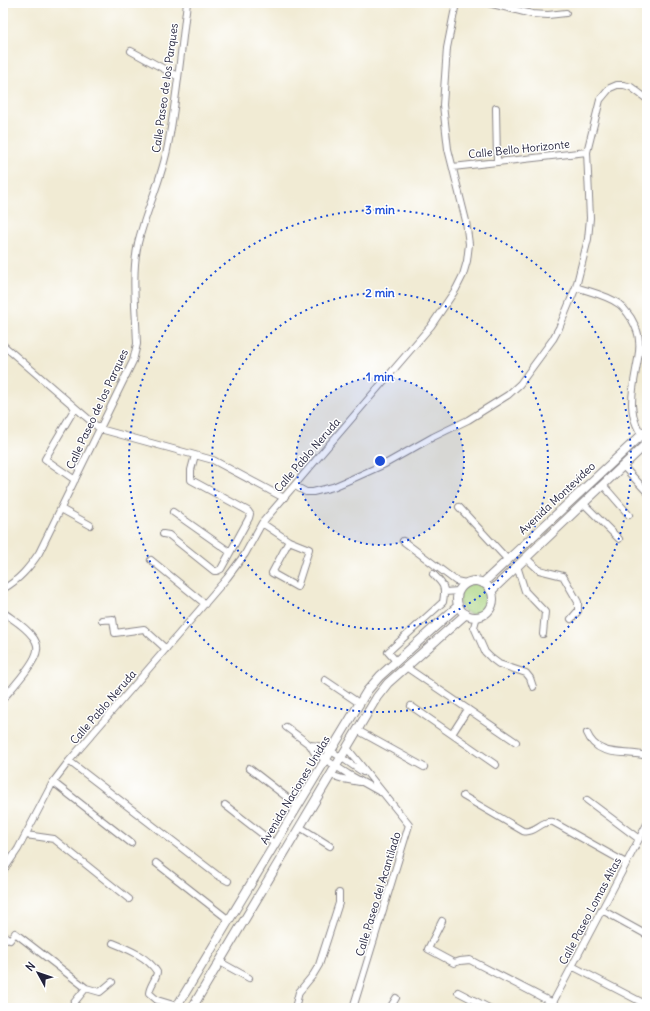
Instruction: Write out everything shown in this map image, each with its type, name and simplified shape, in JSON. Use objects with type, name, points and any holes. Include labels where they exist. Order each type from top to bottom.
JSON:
[{"type":"street","name":"Calle Paseo de los Parques","points":[[3,589],[19,578],[33,562],[42,548],[100,430],[136,352],[135,285],[138,246],[143,224],[157,189],[168,145],[187,3]]},
{"type":"street","name":"Calle Pablo Neruda","points":[[3,870],[26,835],[53,782],[238,564],[262,523],[431,326],[456,289],[467,261],[469,244],[466,221],[445,130],[443,105],[447,48],[456,3]]},
{"type":"street","points":[[488,3],[532,14],[548,15],[566,13]]},
{"type":"street","points":[[130,51],[177,76]]},
{"type":"street","points":[[295,486],[306,492],[313,492],[333,487],[385,464],[433,437],[468,420],[508,395],[520,384],[553,339],[576,287],[588,239],[590,218],[587,152],[600,100],[610,88],[617,85],[631,87],[647,99]]},
{"type":"street","points":[[496,108],[497,161]]},
{"type":"street","name":"Calle Bello Horizonte","points":[[453,167],[587,152]]},
{"type":"street","points":[[576,287],[612,299],[620,304],[626,310],[636,327],[639,336],[639,348],[632,403],[635,425],[646,437]]},
{"type":"street","points":[[3,345],[100,430],[213,460],[284,498]]},
{"type":"street","points":[[75,408],[45,459],[75,480]]},
{"type":"street","name":"Avenida Montevideo","points":[[491,591],[623,466],[646,437]]},
{"type":"street","name":"Avenida Montevideo","points":[[483,583],[507,559],[646,437]]},
{"type":"street","points":[[163,534],[169,535],[214,571],[217,571],[221,569],[249,518],[250,514],[248,511],[191,480],[191,470],[195,455]]},
{"type":"street","points":[[623,466],[647,492]]},
{"type":"street","points":[[603,485],[629,515]]},
{"type":"street","points":[[583,503],[619,539]]},
{"type":"street","points":[[459,507],[507,559]]},
{"type":"street","points":[[61,509],[90,525]]},
{"type":"street","points":[[173,512],[230,552]]},
{"type":"street","points":[[262,523],[288,541],[309,548],[297,587],[272,573],[288,541]]},
{"type":"street","points":[[403,541],[456,581],[466,583],[474,581],[483,583],[491,591],[492,602],[490,607],[482,615],[477,616],[466,614],[458,606],[457,596],[459,591],[466,583]]},
{"type":"street","points":[[526,558],[539,570],[563,576],[578,602],[578,610],[572,619]]},
{"type":"street","points":[[151,560],[205,604]]},
{"type":"street","points":[[517,566],[525,591],[545,612],[543,634]]},
{"type":"street","points":[[396,661],[388,652],[443,602],[445,592],[443,584],[433,574]]},
{"type":"street","points":[[445,592],[459,591]]},
{"type":"street","name":"Avenida Naciones Unidas","points":[[177,1007],[373,683],[458,606]]},
{"type":"street","points":[[3,612],[33,636],[36,642],[37,650],[31,664],[3,699]]},
{"type":"street","name":"Avenida Naciones Unidas","points":[[192,1008],[330,775],[383,689],[466,614]]},
{"type":"street","points":[[477,616],[474,627],[485,652],[499,664],[526,673],[530,678],[533,687]]},
{"type":"street","points":[[102,620],[113,619],[115,633],[144,629],[166,649]]},
{"type":"street","points":[[406,667],[516,742]]},
{"type":"street","points":[[325,680],[360,703]]},
{"type":"street","points":[[411,706],[496,765]]},
{"type":"street","points":[[452,734],[468,709]]},
{"type":"street","points":[[286,727],[310,745]]},
{"type":"street","points":[[357,730],[424,767]]},
{"type":"street","points":[[587,733],[595,745],[603,750],[647,756]]},
{"type":"street","name":"Calle Paseo del Acantilado","points":[[368,774],[331,752],[317,745],[310,745],[314,752],[383,794]]},
{"type":"street","name":"Calle Paseo del Acantilado","points":[[347,748],[409,825],[353,1008]]},
{"type":"street","points":[[70,761],[216,875],[228,881]]},
{"type":"street","points":[[249,768],[298,806]]},
{"type":"street","name":"Calle Paseo del Acantilado","points":[[330,775],[343,780],[365,783]]},
{"type":"street","points":[[53,782],[131,843]]},
{"type":"street","points":[[463,796],[523,831],[528,832],[548,821],[554,822],[626,863]]},
{"type":"street","points":[[587,800],[639,839]]},
{"type":"street","points":[[225,805],[275,844]]},
{"type":"street","name":"Calle Paseo Lomas Altas","points":[[551,1005],[647,824]]},
{"type":"street","points":[[300,827],[330,846]]},
{"type":"street","points":[[26,835],[54,839],[129,899]]},
{"type":"street","points":[[156,863],[229,920]]},
{"type":"street","points":[[295,1008],[299,992],[313,975],[320,962],[339,903],[339,893]]},
{"type":"street","points":[[602,910],[647,935]]},
{"type":"street","points":[[442,922],[428,949],[454,963],[470,960],[551,1005]]},
{"type":"street","points":[[3,935],[10,940],[15,933],[86,988],[100,992],[112,982]]},
{"type":"street","points":[[113,943],[132,950],[154,968],[157,972],[156,977],[149,993],[157,1000],[177,1007]]},
{"type":"street","points":[[220,962],[249,978]]},
{"type":"street","points":[[572,966],[647,1006]]},
{"type":"street","points":[[73,1004],[86,988]]},
{"type":"street","points":[[458,992],[489,1008]]},
{"type":"street","points":[[390,1008],[396,998]]},
{"type":"green space","points":[[472,583],[478,583],[487,587],[491,599],[487,611],[478,615],[472,615],[463,611],[459,602],[459,596],[463,587]]}]
